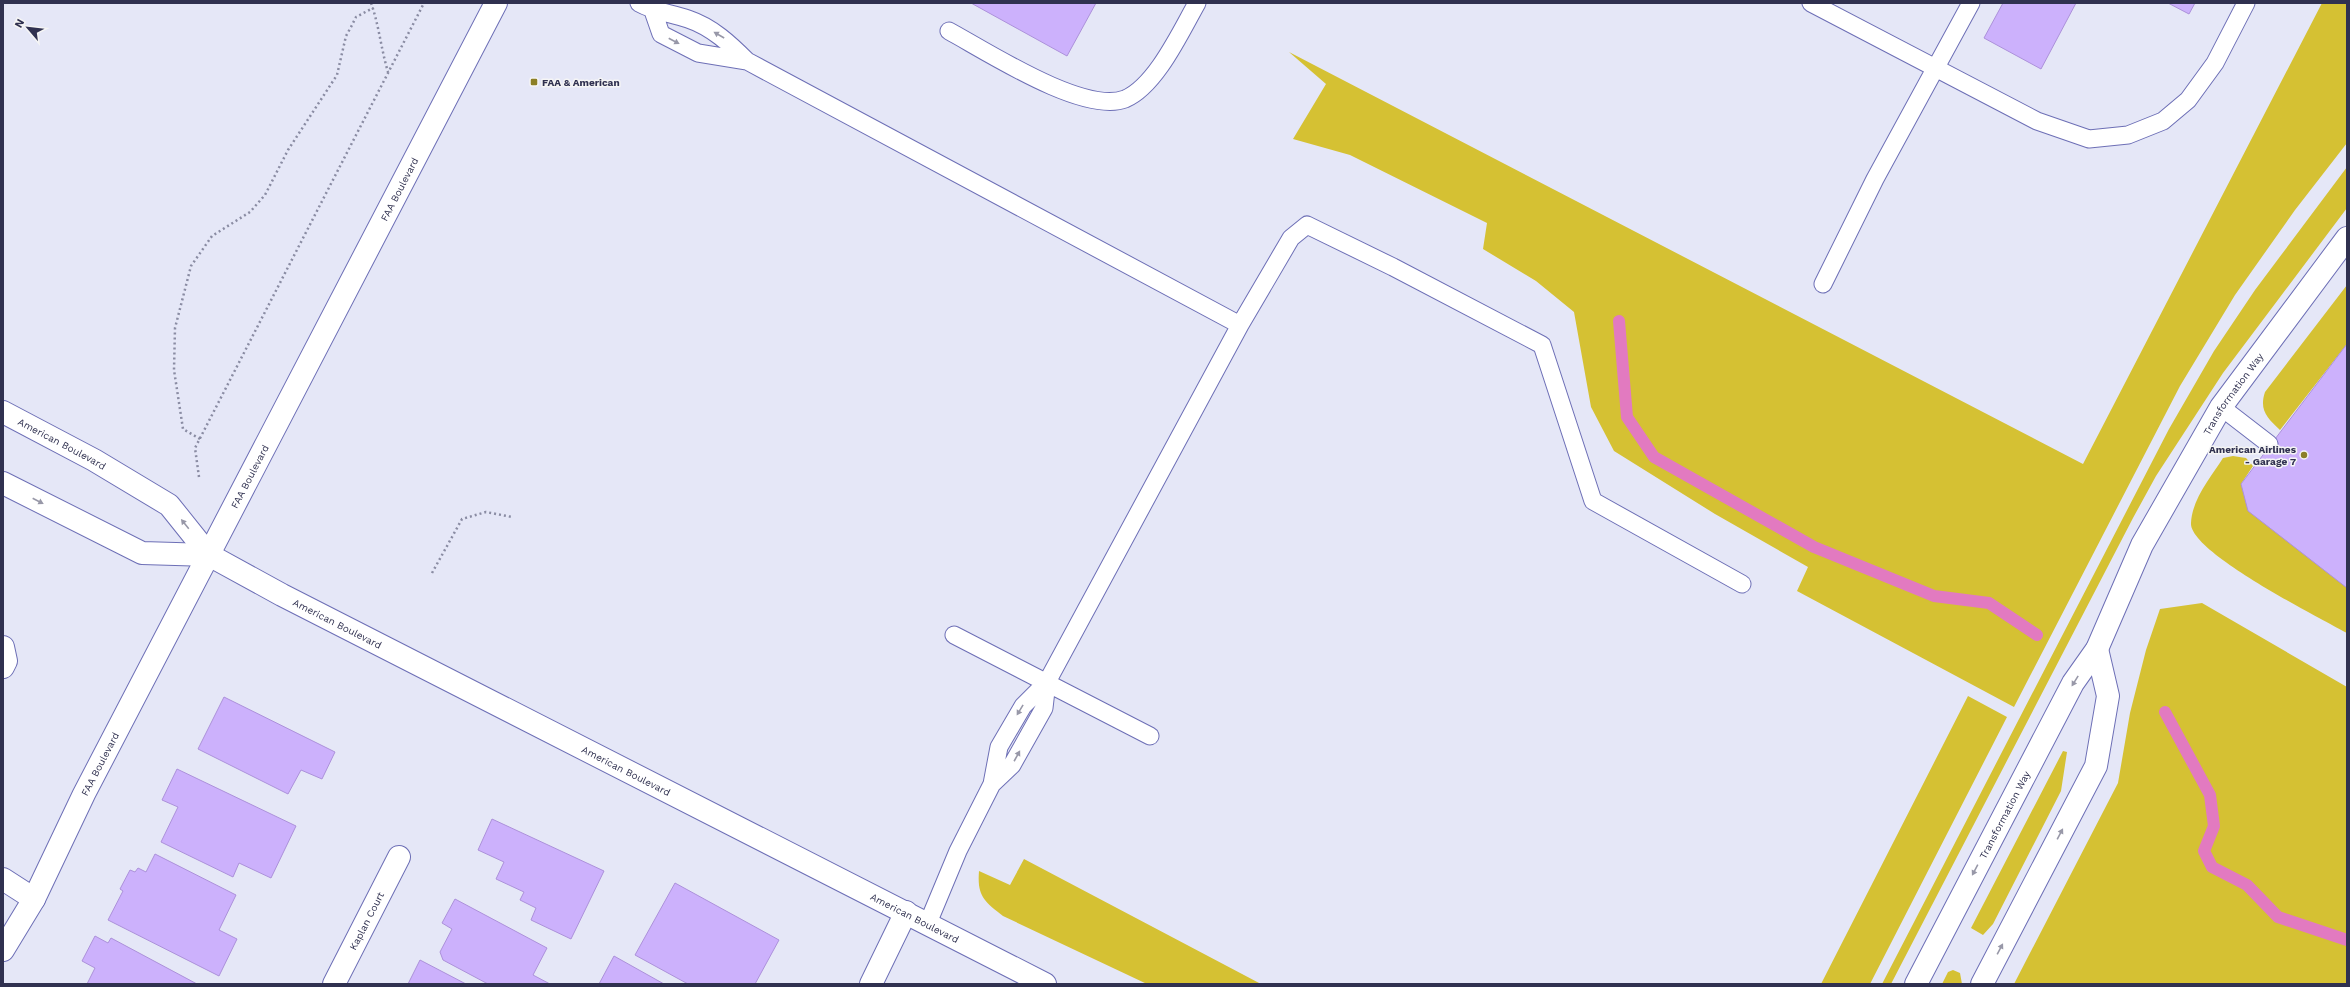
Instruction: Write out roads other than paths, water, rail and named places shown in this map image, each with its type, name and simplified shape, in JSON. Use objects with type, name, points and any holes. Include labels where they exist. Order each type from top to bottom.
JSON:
[{"type":"street","name":"FAA Boulevard","points":[[3,950],[34,899],[84,794],[496,3]]},
{"type":"street","name":"Transformation Way","points":[[1916,984],[2073,683],[2097,649],[2142,545],[2221,407],[2347,238]]},
{"type":"street","name":"American Boulevard","points":[[3,412],[94,460],[169,505],[209,555],[289,599],[928,923],[1045,984]]},
{"type":"street","name":"American Boulevard","points":[[3,483],[142,553],[209,555]]},
{"type":"street","points":[[3,647],[6,661],[3,667]]},
{"type":"street","points":[[1982,984],[2096,766],[2108,696],[2097,649]]},
{"type":"street","name":"Kaplan Court","points":[[334,984],[399,857]]},
{"type":"street","points":[[3,879],[34,899]]},
{"type":"street","points":[[871,984],[906,912]]},
{"type":"lane","points":[[949,31],[1061,90],[1086,99],[1110,101],[1125,99],[1139,89],[1157,70],[1197,3]]},
{"type":"lane","points":[[1811,3],[2037,122],[2089,139],[2128,135],[2163,121],[2188,100],[2215,63],[2246,3]]},
{"type":"lane","points":[[1823,284],[1875,179],[1971,3]]},
{"type":"lane","points":[[646,7],[661,34],[679,44],[698,53],[748,61]]},
{"type":"lane","points":[[646,7],[689,19],[724,37],[748,61],[1240,325]]},
{"type":"lane","points":[[928,923],[958,851],[992,784],[1012,765],[1044,708],[1047,682],[1240,325],[1291,238],[1307,225],[1393,267],[1542,345],[1593,501],[1742,584]]},
{"type":"lane","points":[[2221,407],[2269,444]]},
{"type":"lane","points":[[954,635],[1150,736]]},
{"type":"waterway","points":[[1619,321],[1627,417],[1654,457],[1814,547],[1934,596],[1989,603],[2037,635]]},
{"type":"waterway","points":[[2165,712],[2210,795],[2214,826],[2204,851],[2212,867],[2247,885],[2278,917],[2347,940]]},
{"type":"place","name":"FAA & American","points":[[534,82]]},
{"type":"place","name":"American Airlines - Garage 7","points":[[2304,455]]}]
